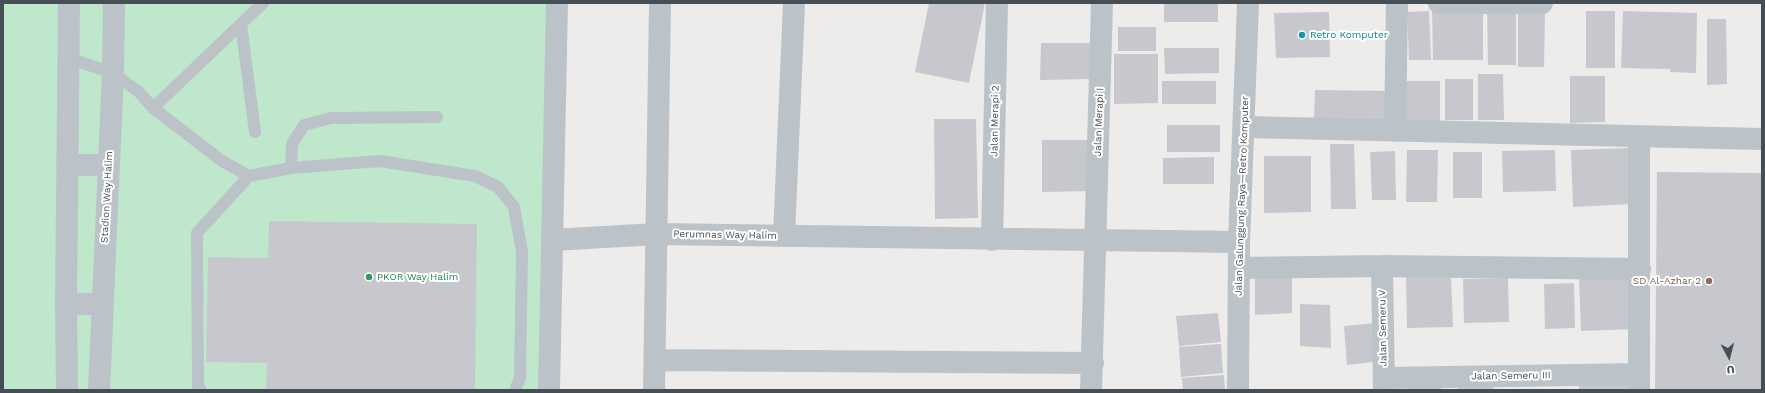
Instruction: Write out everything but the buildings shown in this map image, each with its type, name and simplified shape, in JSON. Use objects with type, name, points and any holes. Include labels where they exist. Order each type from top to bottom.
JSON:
[{"type":"street","points":[[67,390],[66,304],[69,3]]},
{"type":"street","name":"Stadion Way Halim","points":[[98,390],[113,73],[114,3]]},
{"type":"street","points":[[549,390],[556,3]]},
{"type":"street","points":[[654,390],[660,3]]},
{"type":"street","name":"Perumnas Way Halim","points":[[552,240],[657,234],[784,236],[794,3]]},
{"type":"street","name":"Jalan Merapi 2","points":[[992,240],[998,3]]},
{"type":"street","name":"Jalan Merapi I","points":[[1091,390],[1093,363],[1102,3]]},
{"type":"street","name":"Jalan Galunggung Raya—Retro Komputer","points":[[1238,390],[1239,268],[1245,127],[1248,3]]},
{"type":"street","points":[[1395,131],[1397,3]]},
{"type":"street","points":[[1439,3],[1542,3]]},
{"type":"street","points":[[1245,127],[1762,139]]},
{"type":"street","points":[[1638,382],[1640,270],[1639,136]]},
{"type":"street","points":[[67,165],[109,165]]},
{"type":"street","points":[[784,236],[992,240],[1240,242]]},
{"type":"street","points":[[1239,268],[1382,266],[1640,270]]},
{"type":"street","name":"Jalan Semeru V","points":[[1382,266],[1384,384]]},
{"type":"street","points":[[66,304],[102,304]]},
{"type":"street","points":[[655,360],[1093,363]]},
{"type":"street","name":"Jalan Semeru III","points":[[1384,384],[1638,382]]},
{"type":"lane","points":[[153,108],[263,3]]},
{"type":"lane","points":[[241,24],[255,132]]},
{"type":"lane","points":[[68,58],[113,73],[139,92],[153,108],[222,161],[249,176]]},
{"type":"lane","points":[[291,168],[292,144],[304,125],[331,118],[436,117]]},
{"type":"lane","points":[[201,390],[198,386],[197,233],[249,176],[291,168],[380,161],[475,176],[498,186],[514,207],[522,252],[520,378],[515,390]]},
{"type":"green space","name":"PKOR Way Halim","points":[[3,3],[560,3],[550,390],[3,390]]},
{"type":"place","name":"Retro Komputer","points":[[1302,35]]},
{"type":"place","name":"PKOR Way Halim","points":[[369,277]]},
{"type":"place","name":"SD Al-Azhar 2","points":[[1709,281]]}]
